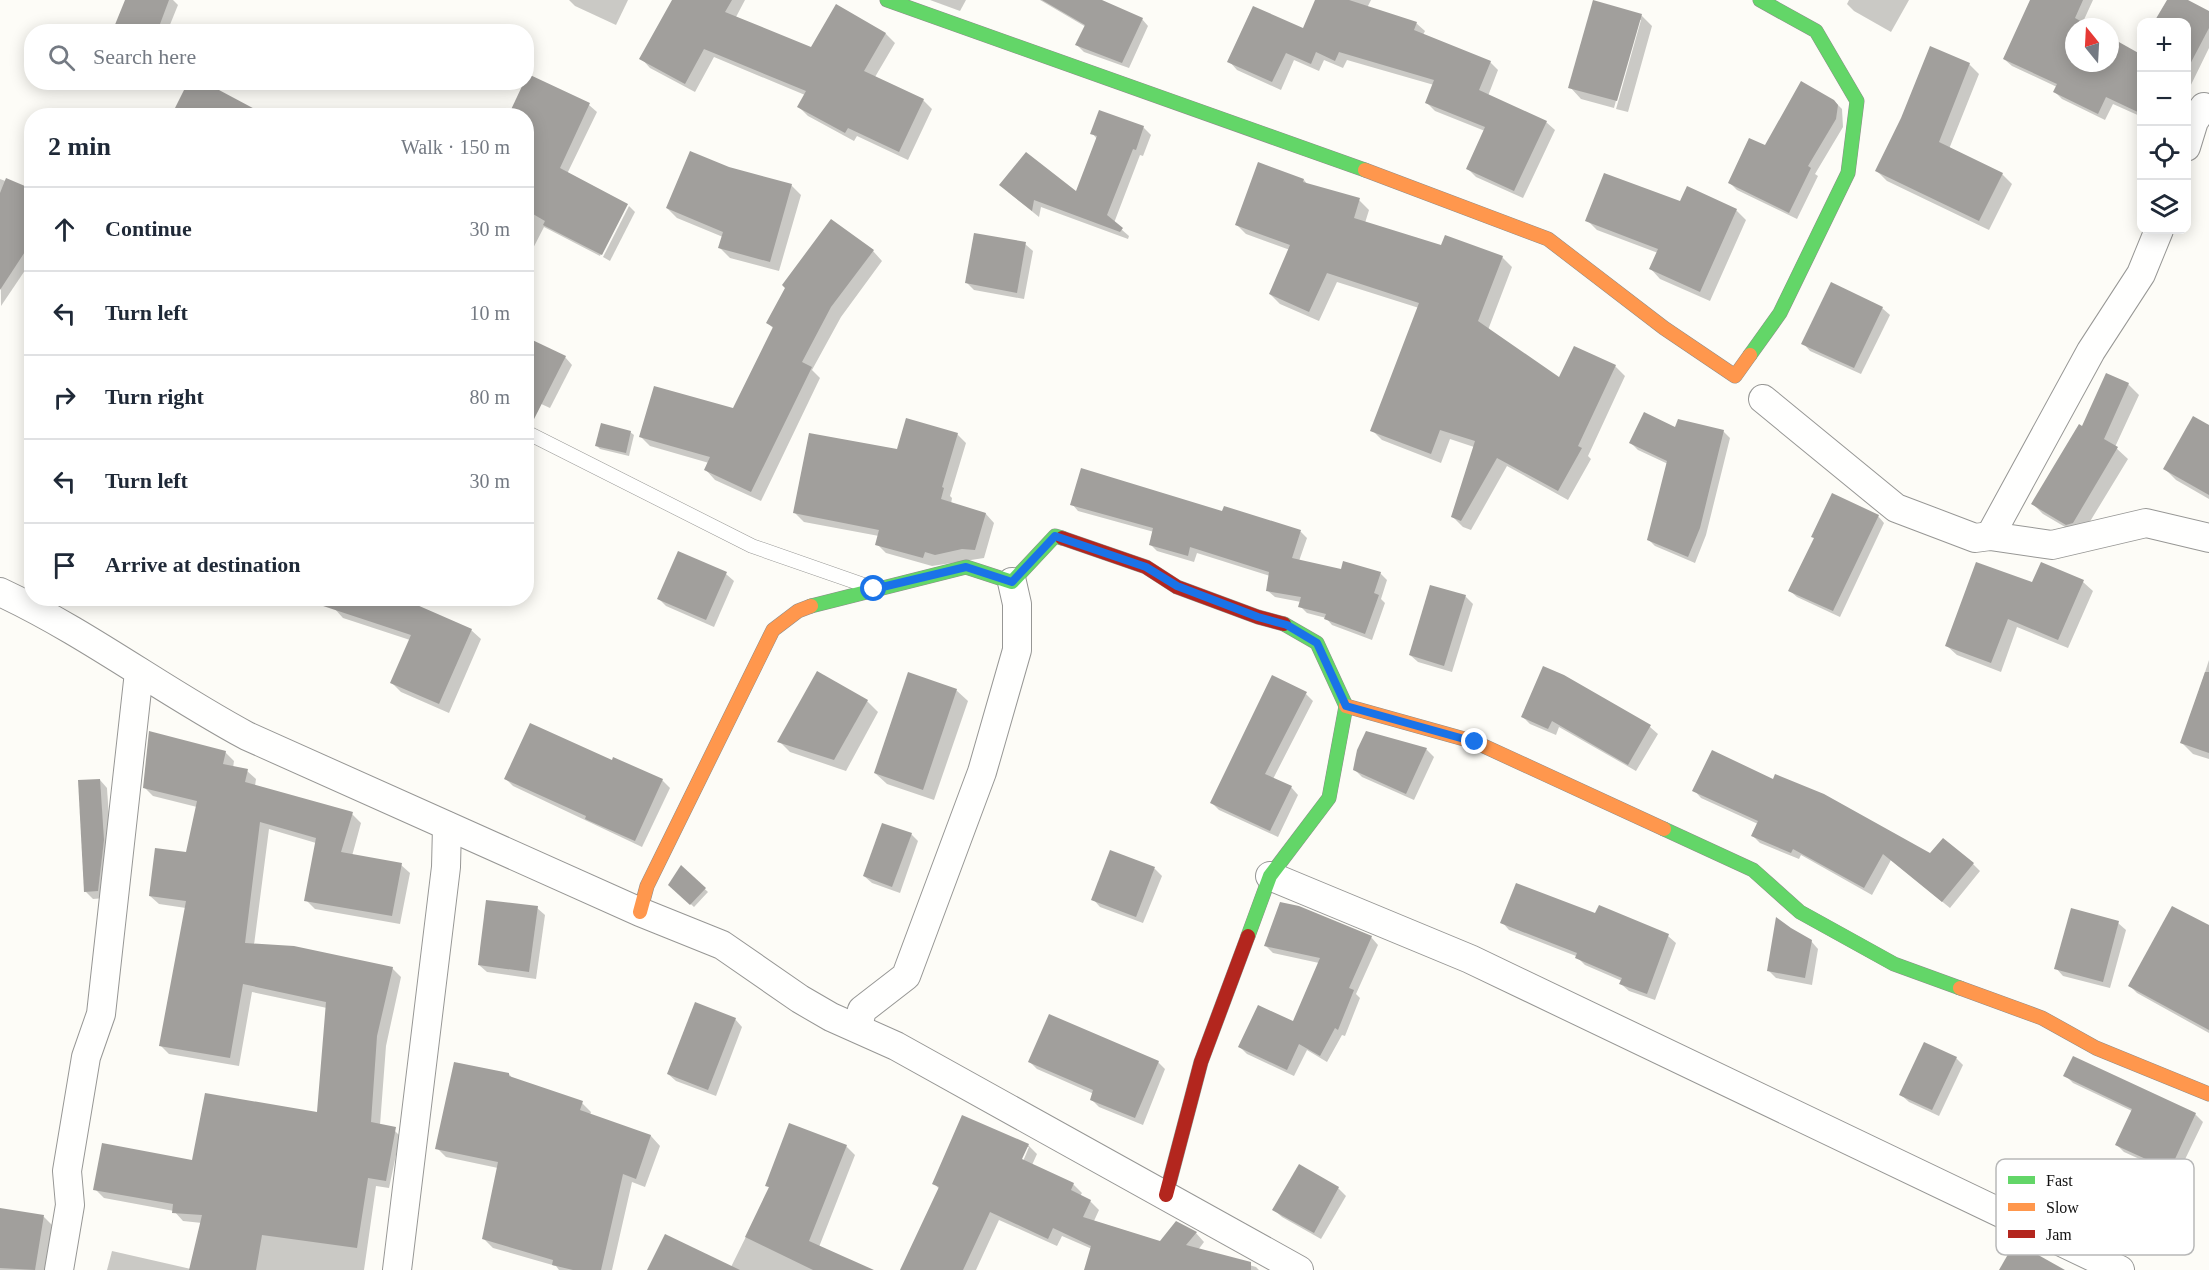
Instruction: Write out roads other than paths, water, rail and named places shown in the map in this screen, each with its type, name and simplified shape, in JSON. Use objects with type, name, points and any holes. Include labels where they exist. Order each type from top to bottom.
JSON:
[{"type":"street","points":[[887,0],[1294,143],[1548,239],[1664,328],[1735,376],[1780,314],[1848,173],[1857,101],[1816,31],[1760,0]]},
{"type":"street","points":[[2191,132],[2194,121],[2204,107],[2209,110]]},
{"type":"street","points":[[1990,536],[2091,351],[2141,274],[2157,234]]},
{"type":"street","points":[[1763,399],[1896,508],[1975,538],[1990,536],[2052,545],[2146,523],[2209,538]]},
{"type":"street","points":[[1012,582],[1055,536],[1146,567],[1177,586],[1258,617],[1287,625],[1317,643],[1346,706],[1329,798],[1270,876],[1201,1062],[1166,1195]]},
{"type":"street","points":[[640,912],[647,886],[773,630],[798,611],[874,589],[966,567],[1012,582]]},
{"type":"street","points":[[858,1028],[862,1010],[906,976],[982,772],[1017,650],[1017,604],[1012,582]]},
{"type":"street","points":[[0,592],[24,603]]},
{"type":"street","points":[[30,606],[215,719],[247,736],[640,912],[722,945],[800,999],[831,1017],[896,1046],[1299,1270]]},
{"type":"street","points":[[59,1270],[70,1205],[67,1171],[86,1057],[101,1014],[139,672]]},
{"type":"street","points":[[1346,706],[1475,742],[1753,870],[1800,912],[1894,964],[2042,1018],[2096,1048],[2209,1094]]},
{"type":"street","points":[[400,1269],[446,867],[447,826]]},
{"type":"street","points":[[1270,876],[1470,958],[1996,1210]]},
{"type":"street","points":[[2089,1255],[2120,1270]]},
{"type":"lane","points":[[534,436],[752,546],[874,589]]}]
